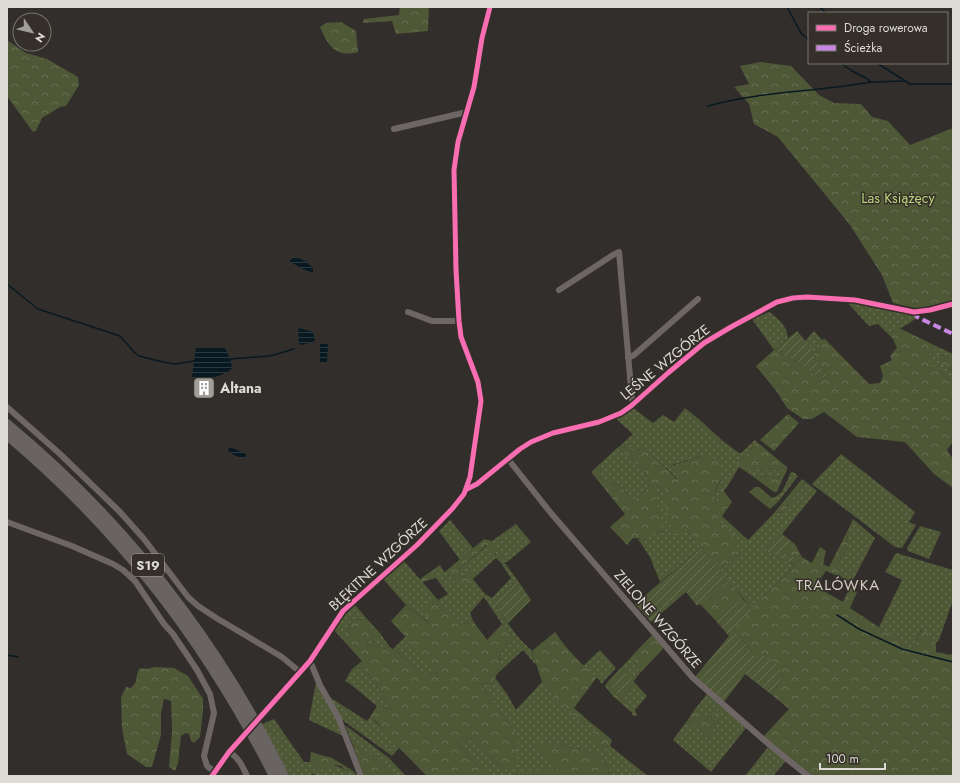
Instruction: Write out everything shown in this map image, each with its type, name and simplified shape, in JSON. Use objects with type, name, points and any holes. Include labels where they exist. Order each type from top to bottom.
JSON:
[{"type":"highway","name":"S19","points":[[7,424],[56,466],[97,507],[170,592],[228,674],[284,776]]},
{"type":"highway","name":"S19","points":[[7,435],[58,480],[85,507],[145,574],[173,609],[226,688],[274,776]]},
{"type":"street","points":[[467,489],[481,401],[478,382],[461,337],[459,321],[456,270],[454,170],[458,142],[474,87],[482,38],[490,7]]},
{"type":"street","points":[[394,129],[467,112]]},
{"type":"street","points":[[559,290],[620,252],[628,358],[632,399],[634,404]]},
{"type":"street","name":"LEŚNE WZGÓRZE","points":[[467,489],[477,484],[531,442],[543,436],[599,422],[621,413],[634,404],[704,343],[768,306],[785,300],[810,297],[855,300],[914,312],[930,310],[953,304]]},
{"type":"street","points":[[628,358],[634,355],[698,299]]},
{"type":"street","points":[[408,312],[432,321],[459,321]]},
{"type":"street","points":[[7,407],[120,512],[144,539],[188,597],[198,606],[218,619],[282,657],[300,672]]},
{"type":"street","name":"ZIELONE WZGÓRZE","points":[[508,459],[550,512],[693,678],[808,776]]},
{"type":"street","name":"BŁĘKITNE WZGÓRZE","points":[[214,774],[229,752],[310,661],[342,611],[417,545],[456,505],[467,489]]},
{"type":"street","points":[[7,522],[72,546],[106,561],[123,570],[135,581],[151,606],[173,634],[193,664],[210,694],[214,713],[204,756],[207,766],[214,774]]},
{"type":"street","points":[[310,661],[320,685],[339,720],[361,776]]},
{"type":"street","points":[[229,752],[240,761],[247,776]]},
{"type":"green space","points":[[400,7],[429,7],[428,31],[396,34],[392,21],[363,23],[364,19],[399,15]]},
{"type":"green space","points":[[341,22],[356,31],[358,52],[338,52],[326,40],[320,27],[326,23]]},
{"type":"green space","points":[[7,40],[12,43],[12,52],[25,52],[47,59],[78,77],[79,85],[66,106],[60,107],[42,118],[36,131],[33,132],[7,96]]},
{"type":"green space","name":"Las Książęcy","points":[[760,62],[791,66],[819,95],[834,103],[861,104],[872,117],[888,121],[910,145],[953,128],[953,300],[922,308],[914,308],[893,303],[882,275],[850,225],[778,137],[754,124],[749,104],[734,87],[749,84],[740,66]]},
{"type":"green space","points":[[847,302],[919,315],[914,320],[891,334],[894,340],[878,324],[869,326]]},
{"type":"green space","points":[[769,312],[782,323],[788,338],[774,350],[752,319]]},
{"type":"green space","points":[[899,328],[934,345],[933,351],[929,355],[931,364],[946,376],[949,382],[953,382],[953,442],[947,450],[953,459],[953,488],[934,474],[905,442],[857,437],[824,412],[812,419],[803,419],[787,408],[777,392],[756,366],[774,350],[800,364],[818,377],[826,376],[813,355],[824,338],[869,384],[880,383],[883,376],[880,366],[892,360],[890,356],[897,348],[891,334]]},
{"type":"green space","points":[[797,331],[815,352],[813,355],[827,377],[818,377],[800,364],[774,350]]},
{"type":"green space","points":[[814,331],[823,341],[815,352],[805,341]]},
{"type":"green space","points":[[934,345],[953,354],[953,359],[937,355],[950,370],[953,371],[953,382],[949,382],[946,376],[930,364],[929,355],[933,351]]},
{"type":"green space","points":[[937,355],[953,359],[953,371],[939,362]]},
{"type":"green space","points":[[633,408],[653,423],[663,415],[674,422],[685,408],[701,421],[699,424],[720,442],[723,441],[739,453],[741,453],[755,440],[757,442],[744,457],[736,462],[739,467],[724,491],[716,499],[711,501],[722,478],[704,455],[672,465],[683,473],[678,479],[652,455],[641,449],[630,452],[621,445],[633,434],[615,418]]},
{"type":"green space","points":[[788,414],[799,423],[774,451],[760,440]]},
{"type":"green space","points":[[701,421],[723,441],[716,440],[710,436],[699,424]]},
{"type":"green space","points":[[757,442],[787,467],[787,470],[754,469],[745,471],[739,467],[736,462],[744,457]]},
{"type":"green space","points":[[621,445],[630,452],[641,449],[652,455],[677,479],[683,473],[677,473],[671,466],[704,455],[718,460],[722,467],[720,474],[722,478],[712,500],[716,499],[723,490],[732,502],[722,516],[717,517],[735,536],[740,554],[720,570],[687,532],[675,535],[667,519],[665,489],[657,486],[649,487],[645,471],[617,448]]},
{"type":"green space","points":[[617,448],[645,471],[649,487],[633,501],[620,485],[601,479],[601,463]]},
{"type":"green space","points":[[841,454],[915,512],[909,522],[916,525],[902,548],[895,547],[812,484]]},
{"type":"green space","points":[[601,463],[601,479],[619,485],[626,491],[633,501],[649,487],[654,491],[665,532],[661,531],[644,539],[633,538],[627,545],[610,527],[625,514],[591,472]]},
{"type":"green space","points":[[754,469],[787,470],[783,478],[760,476],[755,478],[745,471]]},
{"type":"green space","points":[[791,472],[798,476],[778,502],[775,497],[782,492]]},
{"type":"green space","points":[[759,476],[783,478],[777,492],[774,492],[755,478]]},
{"type":"green space","points":[[802,479],[806,482],[783,512],[774,513]]},
{"type":"green space","points":[[806,482],[817,491],[782,534],[766,549],[768,552],[794,565],[752,609],[720,570],[740,554],[717,516],[722,516],[748,540],[774,513],[783,512]]},
{"type":"green space","points":[[657,486],[665,489],[687,532],[701,548],[660,582],[650,557],[638,539],[665,531],[649,487]]},
{"type":"green space","points":[[755,487],[759,487],[772,498],[775,497],[778,502],[770,509],[749,492]]},
{"type":"green space","points":[[853,519],[875,538],[852,582],[837,569],[841,557],[848,548],[847,532]]},
{"type":"green space","points":[[450,520],[473,548],[460,560],[439,531]]},
{"type":"green space","points":[[516,524],[531,542],[507,562],[496,549],[492,541]]},
{"type":"green space","points":[[920,526],[941,532],[929,559],[908,551],[907,548]]},
{"type":"green space","points":[[847,532],[848,548],[841,557],[837,569],[852,582],[826,571],[815,586],[843,602],[850,587],[857,592],[850,608],[908,648],[916,648],[917,637],[923,629],[936,643],[936,652],[951,655],[953,650],[953,776],[811,776],[763,737],[789,709],[772,695],[784,674],[755,656],[733,628],[802,557],[812,563],[820,547],[826,551],[823,564],[829,567]]},
{"type":"green space","points":[[782,534],[795,544],[793,548],[787,547],[783,553],[791,556],[802,557],[794,565],[768,552],[766,549]]},
{"type":"green space","points":[[484,539],[492,541],[507,562],[501,563],[496,558],[495,551],[487,545],[459,569],[461,579],[472,572],[477,575],[462,588],[455,583],[446,571]]},
{"type":"green space","points":[[795,544],[802,557],[791,556],[783,553],[787,546],[793,548]]},
{"type":"green space","points":[[488,545],[495,551],[496,558],[477,575],[472,572],[461,579],[459,569]]},
{"type":"green space","points":[[701,548],[730,581],[702,606],[699,604],[697,606],[686,592],[651,622],[635,604]]},
{"type":"green space","points":[[896,553],[953,570],[953,600],[939,640],[936,643],[922,629],[917,637],[916,648],[908,648],[879,627],[902,580],[885,572]]},
{"type":"green space","points":[[404,561],[438,600],[423,606],[430,623],[406,605],[383,579]]},
{"type":"green space","points":[[501,563],[505,563],[518,581],[493,602],[517,636],[532,651],[536,665],[523,650],[497,674],[501,651],[515,638],[502,624],[484,597],[470,613],[473,621],[463,624],[438,600],[448,594],[436,578],[433,570],[440,565],[444,572],[446,571],[455,583],[472,578],[485,594],[492,598],[511,578]]},
{"type":"green space","points":[[433,570],[436,578],[422,582],[420,579]]},
{"type":"green space","points":[[518,581],[531,600],[508,623],[493,602]]},
{"type":"green space","points":[[730,581],[742,598],[716,621],[702,606]]},
{"type":"green space","points":[[742,598],[752,609],[733,628],[755,656],[768,656],[784,674],[772,695],[745,674],[723,703],[695,677],[729,636],[716,621]]},
{"type":"green space","points":[[438,600],[463,624],[473,621],[487,640],[502,624],[515,638],[501,651],[497,674],[492,685],[487,682],[480,684],[518,738],[517,763],[505,770],[470,737],[458,744],[488,776],[427,776],[391,740],[377,722],[370,717],[377,706],[393,710],[364,668],[352,669],[362,661],[342,639],[352,619],[368,620],[380,633],[373,639],[366,641],[368,646],[377,645],[385,649],[389,646],[425,675],[438,672],[391,621],[406,605],[429,623],[422,606]]},
{"type":"green space","points":[[355,605],[368,620],[352,619],[342,639],[334,630],[343,615]]},
{"type":"green space","points":[[555,632],[574,656],[597,677],[574,708],[590,722],[581,721],[567,711],[554,698],[548,685],[542,682],[532,651]]},
{"type":"green space","points":[[380,633],[389,646],[385,649],[377,645],[368,646],[366,641],[373,639]]},
{"type":"green space","points":[[652,635],[663,647],[662,650],[640,673],[634,661],[635,656],[646,645],[645,642]]},
{"type":"green space","points":[[406,636],[438,672],[425,675],[393,649]]},
{"type":"green space","points":[[645,642],[646,645],[635,656],[634,661],[640,673],[633,682],[621,668]]},
{"type":"green space","points":[[600,650],[616,668],[602,684],[597,677],[583,666]]},
{"type":"green space","points":[[155,667],[174,668],[188,676],[203,699],[200,737],[194,743],[191,741],[189,734],[186,733],[181,736],[178,763],[175,771],[169,767],[172,732],[171,701],[164,699],[161,713],[161,735],[152,767],[146,767],[127,754],[122,728],[121,697],[126,687],[131,688],[134,685],[140,668],[146,669]]},
{"type":"green space","points":[[364,668],[393,710],[377,706],[345,681],[352,669]]},
{"type":"green space","points":[[621,668],[635,683],[621,699],[607,683]]},
{"type":"green space","points":[[495,678],[507,694],[516,710],[542,682],[548,685],[554,698],[581,721],[590,722],[599,729],[593,731],[602,747],[610,746],[648,776],[598,776],[611,773],[601,756],[558,743],[532,745],[560,769],[514,773],[520,776],[488,776],[458,744],[470,737],[505,770],[518,738],[480,684],[487,682],[492,685]]},
{"type":"green space","points":[[316,682],[328,702],[345,737],[309,720]]},
{"type":"green space","points":[[607,683],[619,697],[635,710],[637,716],[632,715],[632,713],[613,696],[605,686]]},
{"type":"green space","points":[[635,683],[647,696],[635,710],[621,699]]},
{"type":"green space","points":[[707,694],[746,728],[711,772],[673,740],[687,721],[700,729],[704,736],[708,737],[719,721],[720,709],[710,718],[695,709]]},
{"type":"green space","points":[[331,698],[367,721],[370,717],[399,748],[392,756],[341,719]]},
{"type":"green space","points":[[695,709],[710,718],[720,709],[722,711],[719,721],[708,737],[704,736],[700,729],[687,721]]},
{"type":"green space","points":[[274,719],[304,762],[310,762],[319,768],[333,766],[342,768],[346,771],[352,770],[358,776],[318,776],[311,773],[312,776],[290,776],[262,724]]},
{"type":"green space","points":[[345,725],[389,758],[406,776],[394,776],[372,756],[352,743]]},
{"type":"green space","points":[[599,729],[612,740],[610,746],[602,747],[593,739],[593,731]]},
{"type":"green space","points":[[352,743],[372,756],[394,776],[364,776]]},
{"type":"green space","points":[[558,743],[601,756],[611,773],[598,776],[520,776],[513,772],[559,769],[531,744]]},
{"type":"green space","points":[[768,747],[786,761],[773,776],[745,776]]},
{"type":"green space","points":[[311,752],[332,758],[352,770],[346,771],[341,766],[335,765],[325,772],[310,762]]},
{"type":"water","points":[[294,257],[300,258],[307,263],[313,269],[313,273],[289,261]]},
{"type":"water","points":[[299,328],[313,332],[315,340],[302,345],[299,344]]},
{"type":"water","points":[[320,344],[328,344],[327,362],[320,362]]},
{"type":"water","points":[[196,348],[225,348],[231,361],[232,368],[219,376],[201,379],[192,377]]},
{"type":"water","points":[[230,447],[246,454],[246,458],[239,457],[232,453],[228,450]]},
{"type":"waterway","points":[[787,7],[801,33],[808,39]]},
{"type":"waterway","points":[[820,7],[825,12]]},
{"type":"waterway","points":[[842,64],[871,82],[905,81]]},
{"type":"waterway","points":[[879,64],[910,84],[953,84]]},
{"type":"waterway","points":[[708,106],[748,97],[871,82]]},
{"type":"waterway","points":[[7,284],[38,309],[120,336],[139,356],[175,364],[194,361]]},
{"type":"waterway","points":[[230,359],[270,356],[294,349]]},
{"type":"waterway","points":[[837,615],[859,629],[902,649],[953,662]]},
{"type":"waterway","points":[[7,655],[18,657]]},
{"type":"marked path","points":[[914,312],[917,317],[953,334]]},
{"type":"cycle path","points":[[212,776],[229,752],[310,661],[343,611],[417,545],[452,509],[464,494],[470,477],[481,401],[478,382],[461,337],[459,321],[456,270],[454,170],[458,142],[474,87],[482,38],[490,7]]},
{"type":"cycle path","points":[[467,489],[477,484],[520,449],[531,442],[553,433],[599,422],[621,413],[704,343],[777,302],[793,298],[807,297],[855,300],[914,312],[930,310],[953,304]]},
{"type":"place","name":"Altana","points":[[204,388]]},
{"type":"district","name":"TRALÓWKA","points":[[838,585]]}]
